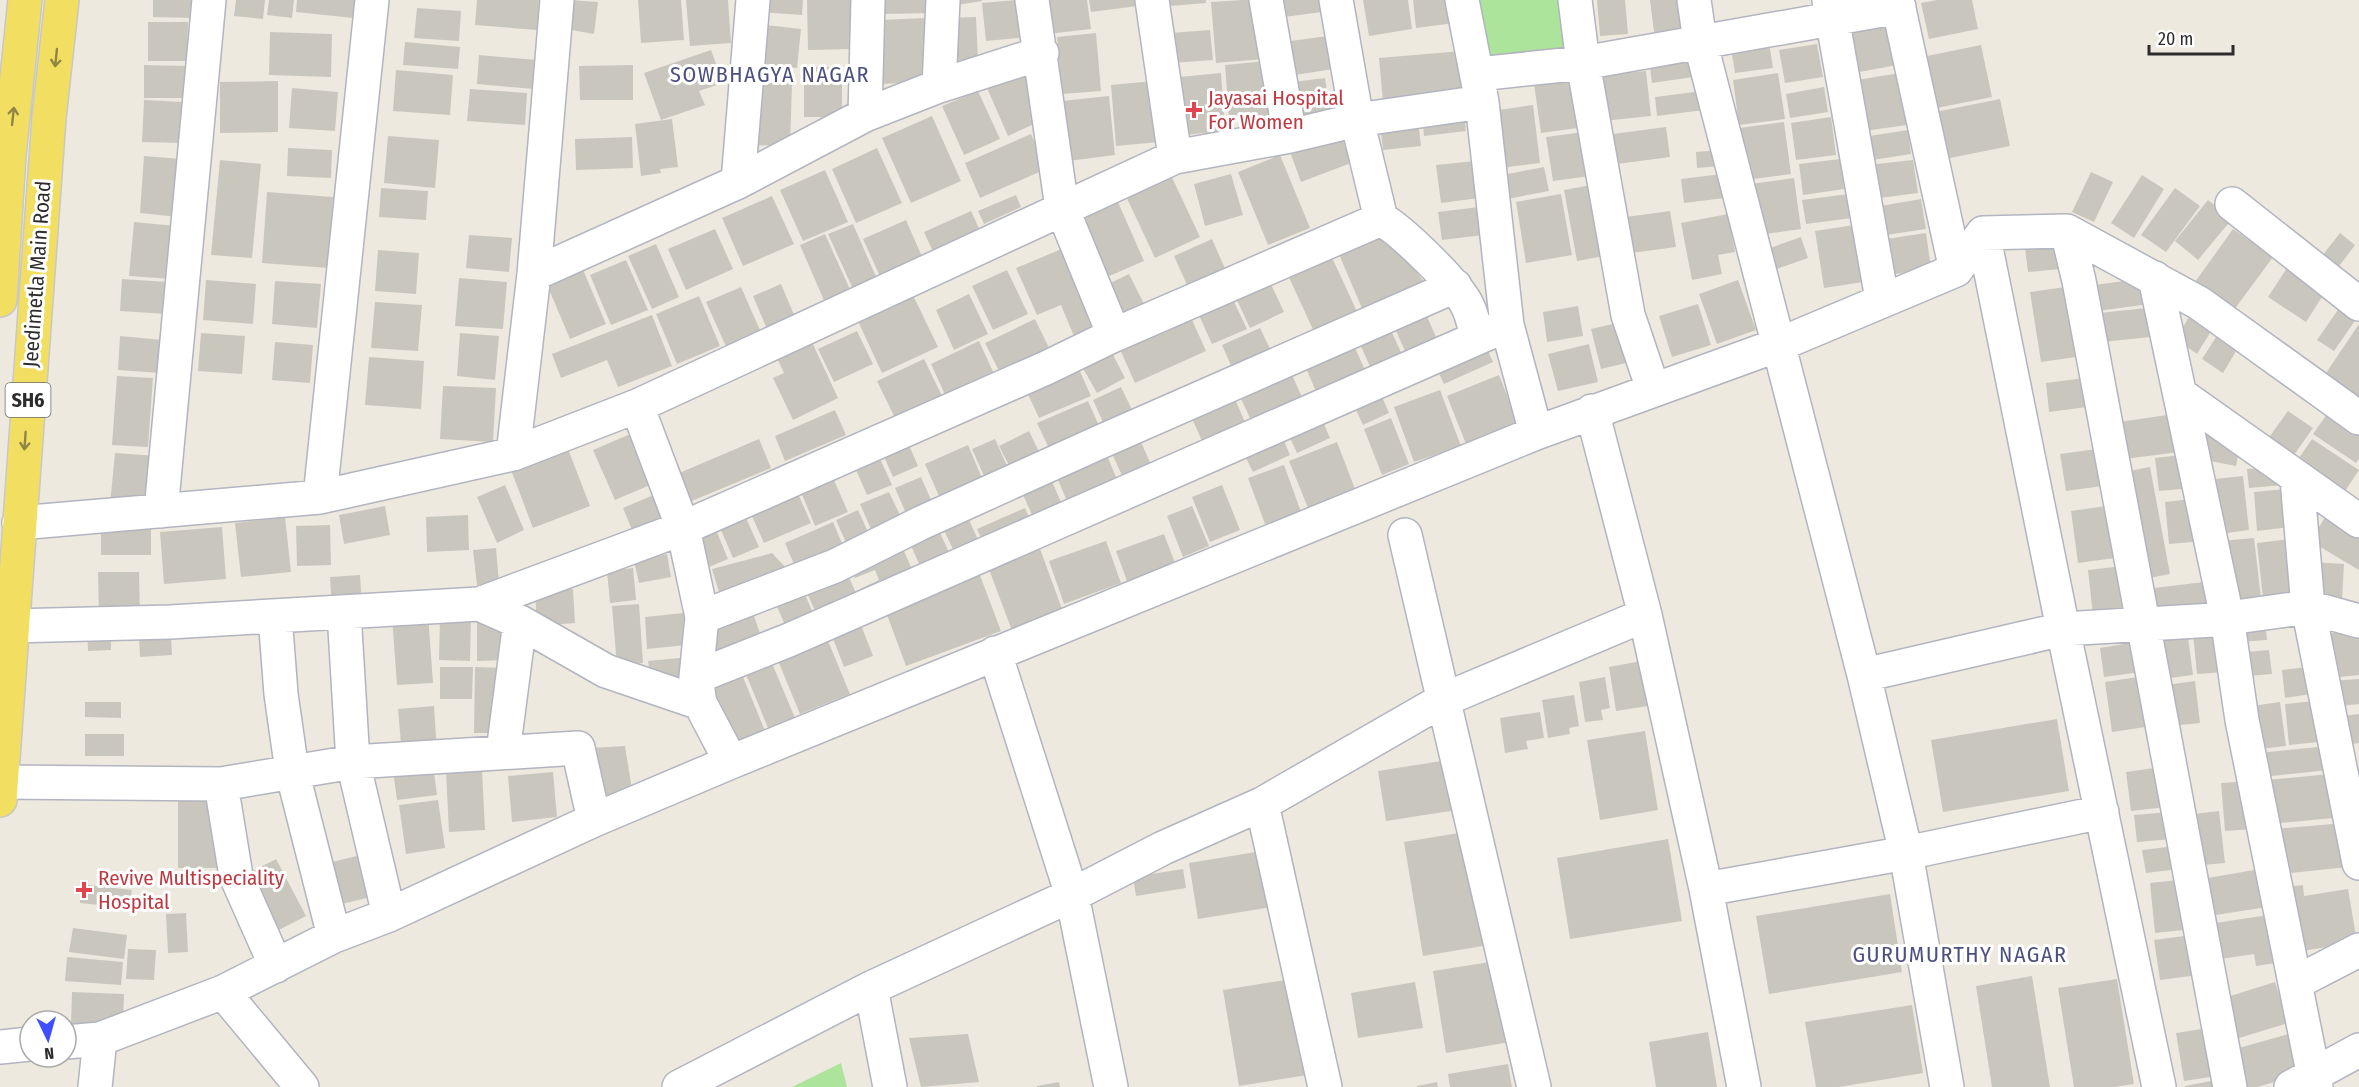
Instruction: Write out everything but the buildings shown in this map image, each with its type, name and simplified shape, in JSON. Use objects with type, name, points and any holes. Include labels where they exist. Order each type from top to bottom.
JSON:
[{"type":"main road","name":"Jeedimetla Main Road","points":[[0,300],[9,155],[25,0]]},
{"type":"main road","name":"Jeedimetla Main Road","points":[[1,791],[49,118],[62,0]]},
{"type":"street","points":[[161,511],[209,0]]},
{"type":"street","points":[[320,497],[372,0]]},
{"type":"street","points":[[513,454],[534,274],[557,0]]},
{"type":"street","points":[[738,182],[753,0]]},
{"type":"street","points":[[865,114],[868,0]]},
{"type":"street","points":[[939,86],[943,0]]},
{"type":"street","points":[[1032,0],[1042,54],[1062,208],[1114,335]]},
{"type":"street","points":[[1152,0],[1175,157]]},
{"type":"street","points":[[1266,0],[1290,136]]},
{"type":"street","points":[[1336,0],[1358,120],[1381,219],[1399,229],[1455,286],[1467,305],[1492,330]]},
{"type":"street","points":[[1462,0],[1480,88],[1492,330],[1536,433]]},
{"type":"street","points":[[1575,0],[1583,63],[1628,315],[1653,389]]},
{"type":"street","points":[[1694,0],[1700,41],[1864,675],[1905,853],[1947,1087]]},
{"type":"street","points":[[19,523],[320,497],[513,454],[637,406],[1175,157],[1290,136],[1583,63],[1700,41],[1831,9],[1898,4],[1956,270]]},
{"type":"street","points":[[1831,9],[1882,299]]},
{"type":"street","points":[[534,274],[738,182],[865,114],[939,86],[1042,54]]},
{"type":"street","points":[[2232,204],[2359,304]]},
{"type":"street","points":[[11,626],[275,616],[479,604],[683,528],[1046,368],[1114,335],[1381,219]]},
{"type":"street","points":[[1983,233],[2067,231],[2199,303],[2359,418]]},
{"type":"street","points":[[2067,231],[2079,280],[2229,1087]]},
{"type":"street","points":[[78,1041],[100,1040],[223,992],[334,936],[389,915],[594,820],[995,653],[1536,433],[1778,345],[1882,299],[1956,270],[1983,233]]},
{"type":"street","points":[[1983,233],[2159,1087]]},
{"type":"street","points":[[2155,279],[2227,617],[2242,720],[2295,983],[2307,1083],[2359,1050]]},
{"type":"street","points":[[702,617],[835,566],[921,523],[1079,451],[1455,286]]},
{"type":"street","points":[[479,604],[520,622],[606,671],[698,690],[789,640],[1492,330]]},
{"type":"street","points":[[2181,395],[2297,479],[2359,520]]},
{"type":"street","points":[[637,406],[683,528],[702,617],[698,690],[731,762]]},
{"type":"street","points":[[1592,411],[1645,615],[1706,889],[1743,1087]]},
{"type":"street","points":[[2297,479],[2308,607],[2358,854]]},
{"type":"street","points":[[1405,535],[1534,1087]]},
{"type":"street","points":[[1864,675],[2063,630],[2143,626],[2308,607],[2359,621]]},
{"type":"street","points":[[344,612],[353,762],[389,915]]},
{"type":"street","points":[[679,1087],[871,988],[1072,895],[1163,848],[1262,804],[1443,700],[1645,615]]},
{"type":"street","points":[[275,616],[281,694],[292,771],[334,936]]},
{"type":"street","points":[[503,752],[520,622]]},
{"type":"street","points":[[995,653],[1072,895],[1111,1087]]},
{"type":"street","points":[[1,791],[221,784],[353,762],[578,748],[594,820]]},
{"type":"street","points":[[221,784],[236,876],[276,966]]},
{"type":"street","points":[[1262,804],[1325,1087]]},
{"type":"street","points":[[1706,889],[1905,853],[2102,812]]},
{"type":"street","points":[[2295,983],[2359,951]]},
{"type":"street","points":[[871,988],[890,1087]]},
{"type":"street","points":[[223,992],[302,1087]]},
{"type":"street","points":[[94,1087],[100,1040]]},
{"type":"street","points":[[0,1047],[18,1045]]},
{"type":"green space","points":[[1477,0],[1564,0],[1571,49],[1487,62]]},
{"type":"green space","points":[[841,1063],[847,1087],[792,1087]]},
{"type":"place","name":"Jayasai Hospital For Women","points":[[1194,110]]},
{"type":"place","name":"Revive Multispeciality Hospital","points":[[84,890]]},
{"type":"district","name":"SOWBHAGYA NAGAR","points":[[770,74]]},
{"type":"district","name":"GURUMURTHY NAGAR","points":[[1960,954]]}]
